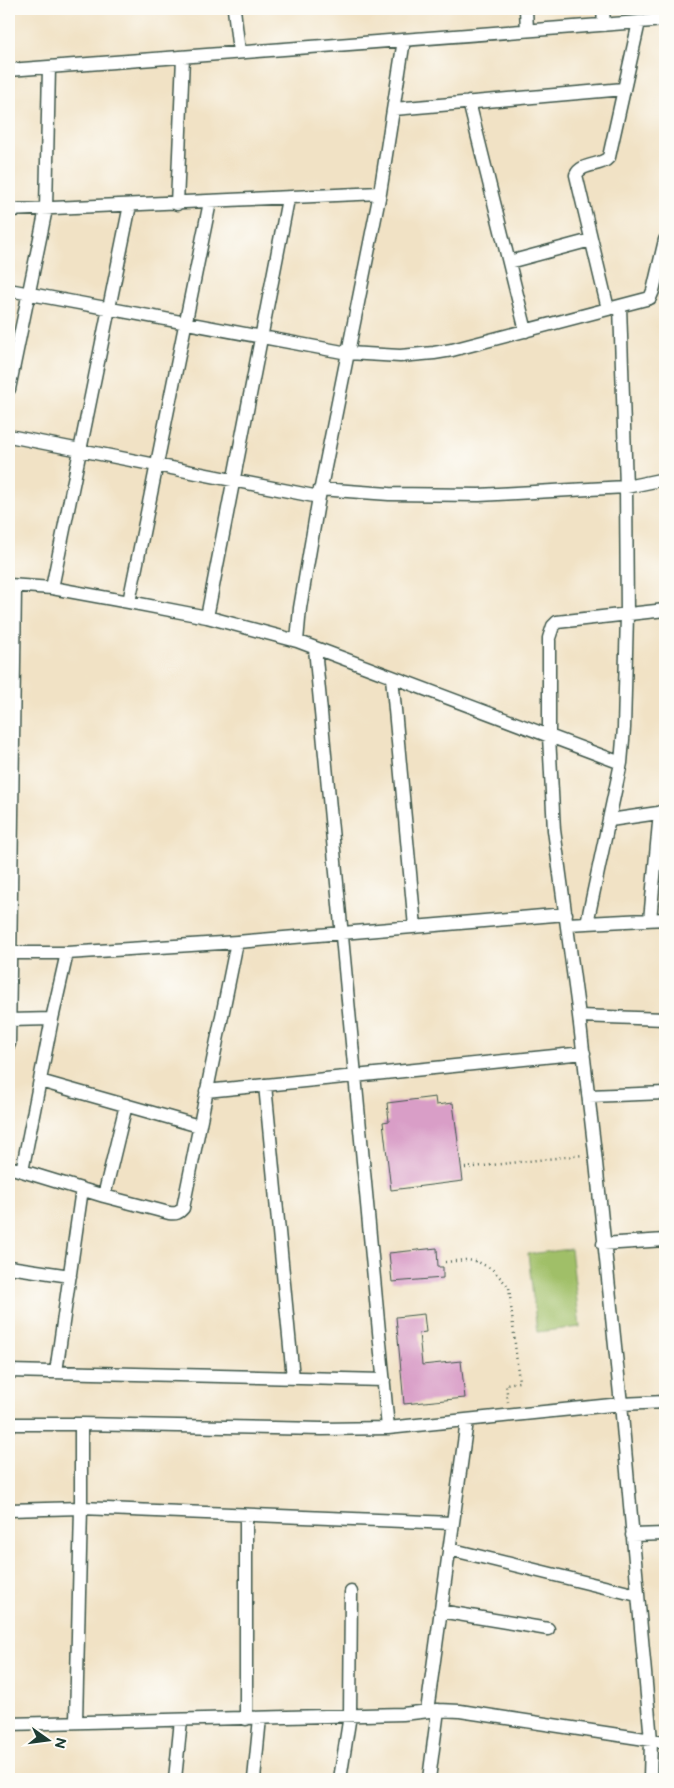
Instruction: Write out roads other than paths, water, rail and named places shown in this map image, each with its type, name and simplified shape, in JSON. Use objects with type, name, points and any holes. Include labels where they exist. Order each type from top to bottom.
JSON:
[{"type":"street","points":[[234,9],[239,52]]},
{"type":"street","points":[[526,9],[527,30]]},
{"type":"street","points":[[603,9],[604,24]]},
{"type":"street","points":[[9,70],[665,20]]},
{"type":"street","points":[[587,923],[622,763],[626,694],[626,487],[614,308],[591,240],[576,175],[581,168],[606,160],[609,157],[640,22]]},
{"type":"street","points":[[297,641],[300,608],[320,493],[380,193],[404,40]]},
{"type":"street","points":[[177,204],[183,57]]},
{"type":"street","points":[[9,389],[46,209],[49,67]]},
{"type":"street","points":[[394,108],[624,89]]},
{"type":"street","points":[[470,102],[526,331]]},
{"type":"street","points":[[9,210],[288,199],[380,193]]},
{"type":"street","points":[[207,617],[288,199]]},
{"type":"street","points":[[129,602],[155,465],[210,202]]},
{"type":"street","points":[[52,588],[130,205]]},
{"type":"street","points":[[509,262],[591,240]]},
{"type":"street","points":[[9,290],[348,353],[400,356],[434,353],[646,300],[652,296],[665,240]]},
{"type":"street","points":[[9,436],[233,480],[320,493],[480,495],[626,487],[665,479]]},
{"type":"street","points":[[9,1044],[12,586],[52,588],[207,617],[297,641],[622,763]]},
{"type":"street","points":[[650,1779],[651,1740],[621,1404],[584,1053],[554,830],[550,736],[549,638],[553,626],[557,622],[565,620],[665,610]]},
{"type":"street","points":[[315,648],[388,1428]]},
{"type":"street","points":[[392,677],[416,927]]},
{"type":"street","points":[[610,820],[662,812],[650,920]]},
{"type":"street","points":[[10,954],[67,953],[237,942],[416,927],[567,919],[587,923],[665,919]]},
{"type":"street","points":[[9,1167],[104,1196],[169,1213],[176,1214],[180,1212],[183,1208],[237,942]]},
{"type":"street","points":[[22,1171],[67,953]]},
{"type":"street","points":[[579,1016],[665,1019]]},
{"type":"street","points":[[9,1020],[52,1019]]},
{"type":"street","points":[[206,1091],[584,1053]]},
{"type":"street","points":[[40,1081],[199,1126]]},
{"type":"street","points":[[265,1085],[293,1378]]},
{"type":"street","points":[[588,1096],[665,1093]]},
{"type":"street","points":[[104,1196],[126,1105]]},
{"type":"street","points":[[56,1372],[82,1190]]},
{"type":"street","points":[[603,1244],[665,1240]]},
{"type":"street","points":[[9,1267],[70,1276]]},
{"type":"street","points":[[9,1371],[384,1380]]},
{"type":"street","points":[[9,1424],[322,1430],[388,1428],[621,1404],[665,1402]]},
{"type":"street","points":[[433,1779],[432,1710],[440,1611],[466,1421]]},
{"type":"street","points":[[76,1722],[81,1424]]},
{"type":"street","points":[[9,1510],[81,1508],[452,1523]]},
{"type":"street","points":[[246,1515],[246,1718]]},
{"type":"street","points":[[632,1535],[665,1534]]},
{"type":"street","points":[[449,1549],[637,1595]]},
{"type":"street","points":[[340,1779],[350,1715],[351,1592]]},
{"type":"street","points":[[440,1611],[548,1629]]},
{"type":"street","points":[[9,1724],[403,1714],[432,1710],[460,1711],[665,1742]]},
{"type":"street","points":[[254,1779],[260,1718]]},
{"type":"street","points":[[175,1779],[180,1720]]}]
